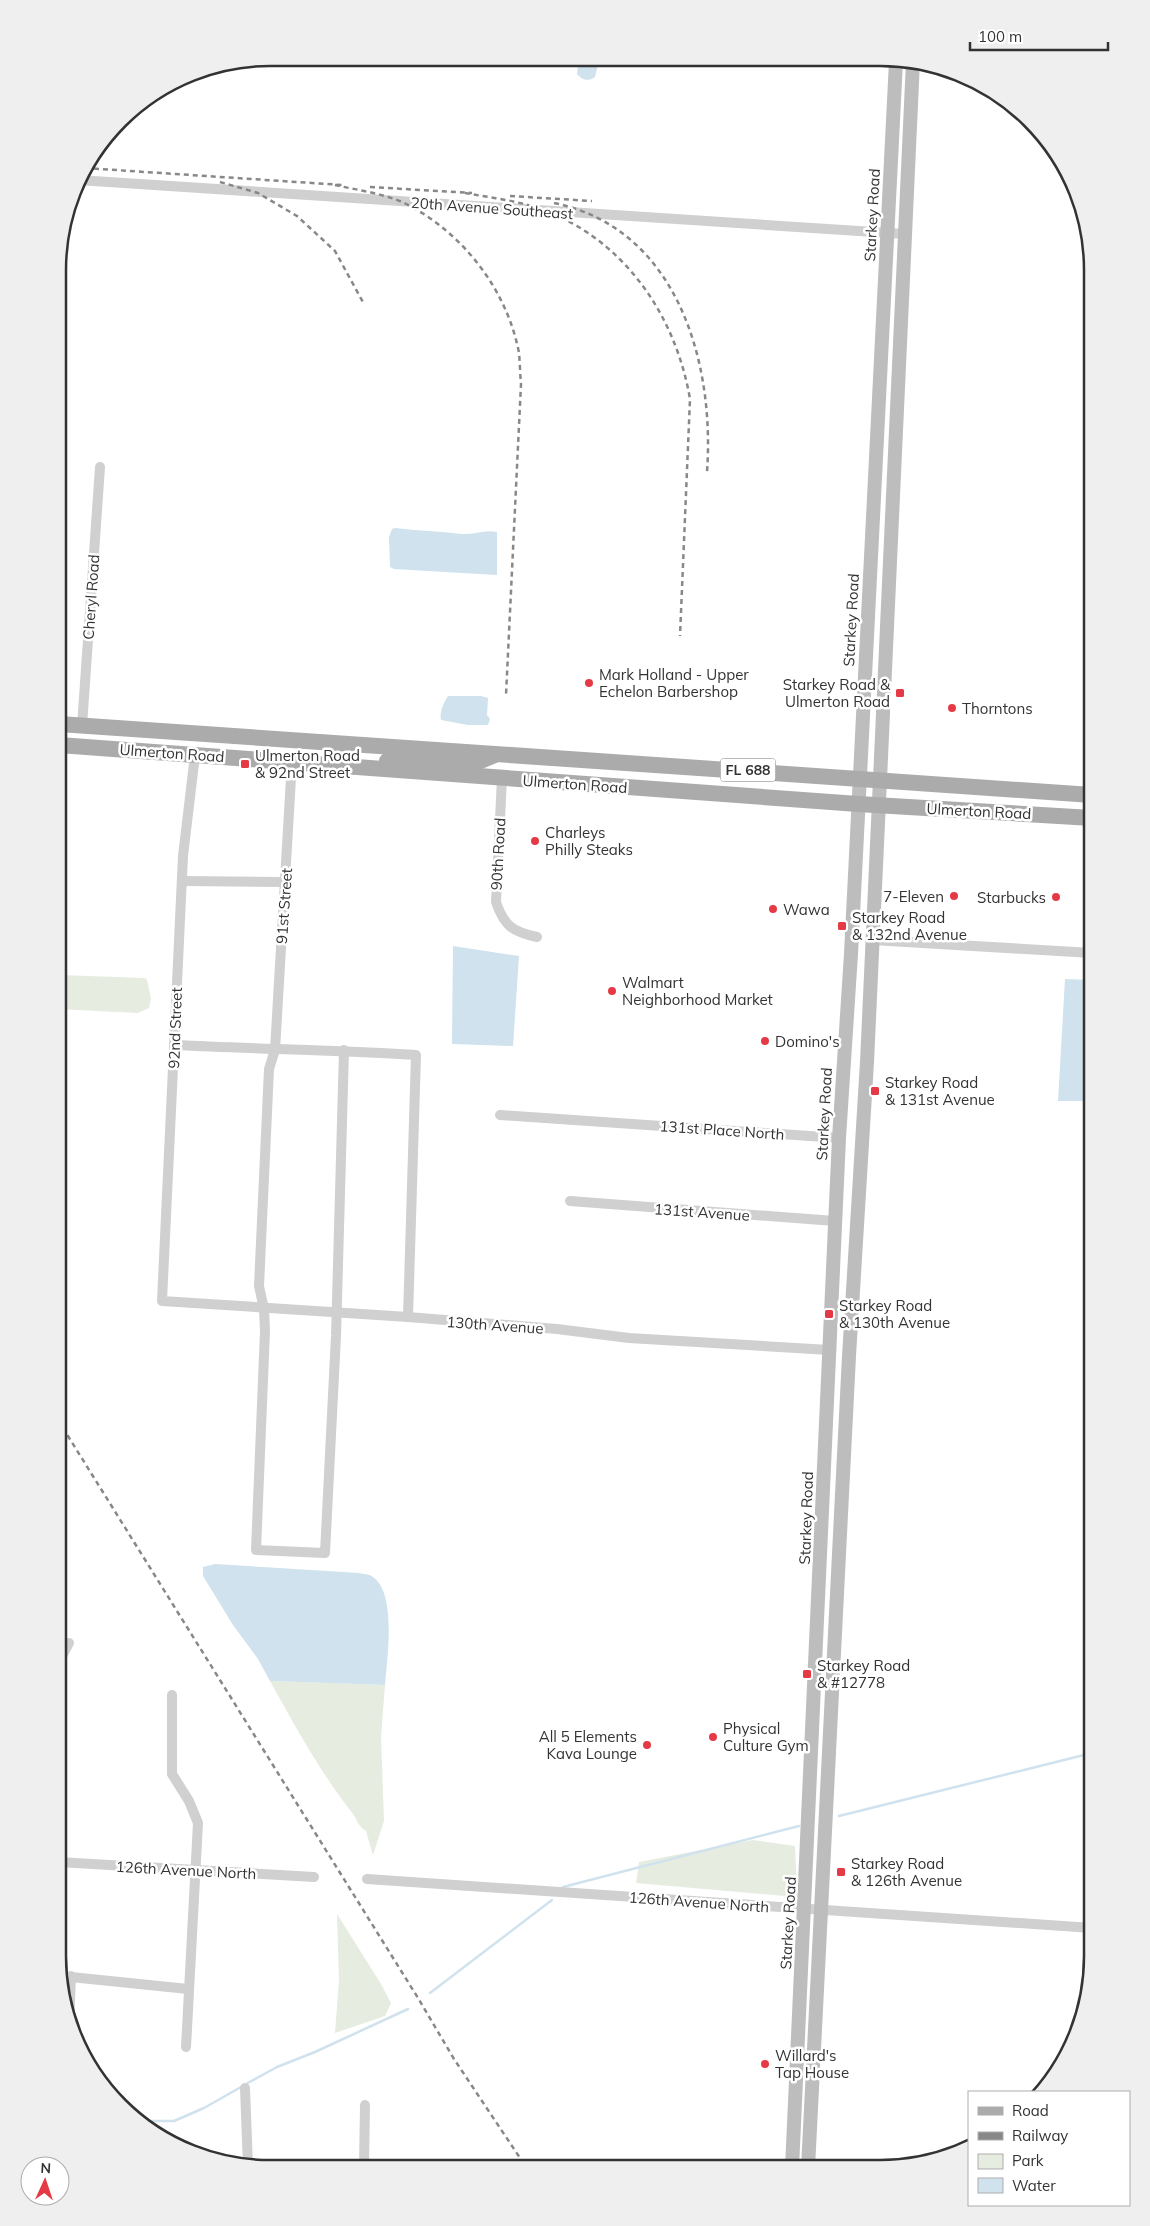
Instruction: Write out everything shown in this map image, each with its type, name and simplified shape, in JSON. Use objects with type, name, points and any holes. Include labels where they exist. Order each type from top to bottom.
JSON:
[{"type":"main road","name":"Starkey Road","points":[[792,2160],[839,1138],[860,778],[896,67]]},
{"type":"main road","points":[[808,2160],[850,1331],[865,1087],[914,69]]},
{"type":"main road","name":"Ulmerton Road","points":[[66,725],[1084,794]]},
{"type":"main road","points":[[66,734],[82,726]]},
{"type":"main road","points":[[195,755],[203,750],[219,747],[309,753],[329,742]]},
{"type":"main road","name":"Ulmerton Road","points":[[66,746],[858,804],[1084,818]]},
{"type":"main road","points":[[370,768],[392,759],[476,763],[500,753]]},
{"type":"main road","points":[[502,778],[527,767],[554,766],[564,758]]},
{"type":"main road","points":[[844,1056],[865,1087]]},
{"type":"main road","points":[[845,1430],[840,1422],[842,1372],[829,1350],[850,1331]]},
{"type":"street","name":"20th Avenue Southeast","points":[[87,181],[905,234]]},
{"type":"street","name":"Cheryl Road","points":[[82,726],[100,468]]},
{"type":"street","name":"92nd Street","points":[[162,1301],[183,856],[195,755]]},
{"type":"street","name":"91st Street","points":[[292,761],[274,1050],[269,1069],[259,1286],[264,1309],[256,1550],[326,1552],[335,1314]]},
{"type":"street","name":"90th Road","points":[[502,778],[495,891],[496,902],[504,920],[512,928],[523,934],[537,937]]},
{"type":"street","points":[[183,881],[285,882]]},
{"type":"street","points":[[872,940],[1084,953]]},
{"type":"street","points":[[175,1045],[274,1050],[344,1050],[416,1055],[408,1317]]},
{"type":"street","points":[[335,1314],[344,1050]]},
{"type":"street","name":"131st Place North","points":[[500,1115],[839,1138]]},
{"type":"street","name":"131st Avenue","points":[[570,1201],[835,1221]]},
{"type":"street","name":"130th Avenue","points":[[162,1301],[335,1314],[408,1317],[557,1329],[629,1338],[829,1350]]},
{"type":"street","points":[[66,1650],[70,1643]]},
{"type":"street","points":[[172,1695],[172,1774],[189,1801],[198,1823],[186,2047]]},
{"type":"street","name":"126th Avenue North","points":[[66,1863],[314,1877]]},
{"type":"street","name":"126th Avenue North","points":[[366,1879],[1084,1927]]},
{"type":"street","points":[[67,1976],[188,1989]]},
{"type":"street","points":[[244,2088],[248,2158]]},
{"type":"street","points":[[364,2160],[365,2105]]},
{"type":"green space","points":[[66,975],[145,978],[151,998],[149,1008],[138,1013],[66,1009]]},
{"type":"green space","points":[[270,1681],[385,1685],[381,1737],[384,1821],[373,1855],[366,1831],[359,1824],[318,1763]]},
{"type":"green space","points":[[753,1840],[795,1846],[797,1897],[636,1883],[639,1862]]},
{"type":"green space","points":[[337,1914],[391,2003],[385,2016],[335,2033],[339,1980]]},
{"type":"water","points":[[578,66],[598,66],[595,77],[590,79],[585,80],[577,74]]},
{"type":"water","points":[[392,529],[462,534],[488,531],[497,532],[497,575],[394,569],[390,567],[389,537]]},
{"type":"water","points":[[448,696],[481,696],[488,698],[487,715],[490,719],[488,725],[468,725],[441,720],[441,710]]},
{"type":"water","points":[[453,946],[519,956],[513,1046],[452,1044]]},
{"type":"water","points":[[1065,979],[1084,980],[1084,1101],[1058,1101]]},
{"type":"water","points":[[215,1564],[359,1573],[372,1576],[380,1585],[388,1612],[389,1628],[385,1685],[270,1681],[258,1659],[233,1625],[203,1576],[203,1567]]},
{"type":"waterway","points":[[839,1816],[1084,1755]]},
{"type":"waterway","points":[[563,1887],[799,1826]]},
{"type":"waterway","points":[[430,1993],[552,1900]]},
{"type":"waterway","points":[[246,2084],[277,2067],[315,2052],[408,2009]]},
{"type":"waterway","points":[[151,2121],[174,2121],[204,2108],[241,2087]]},
{"type":"railway","points":[[94,169],[342,185]]},
{"type":"railway","points":[[220,182],[258,193],[297,216],[335,251],[364,304]]},
{"type":"railway","points":[[335,185],[377,194],[402,202],[443,228],[462,245],[492,284],[504,306],[513,329],[519,353],[521,384],[506,695]]},
{"type":"railway","points":[[370,187],[472,193]]},
{"type":"railway","points":[[465,193],[517,202],[546,211],[575,225],[600,242],[623,262],[643,286],[673,339],[690,399],[680,636]]},
{"type":"railway","points":[[510,196],[592,201]]},
{"type":"railway","points":[[554,203],[596,217],[631,240],[659,270],[680,306],[695,345],[704,387],[708,430],[707,472]]},
{"type":"railway","points":[[66,1433],[418,1998],[454,2059],[521,2160]]},
{"type":"place","name":"Mark Holland - Upper Echelon Barbershop","points":[[589,683]]},
{"type":"place","name":"Starkey Road & Ulmerton Road","points":[[900,693]]},
{"type":"place","name":"Thorntons","points":[[952,708]]},
{"type":"place","name":"Ulmerton Road & 92nd Street","points":[[245,764]]},
{"type":"place","name":"Charleys Philly Steaks","points":[[535,841]]},
{"type":"place","name":"7-Eleven","points":[[954,896]]},
{"type":"place","name":"Starbucks","points":[[1056,897]]},
{"type":"place","name":"Wawa","points":[[773,909]]},
{"type":"place","name":"Starkey Road & 132nd Avenue","points":[[842,926]]},
{"type":"place","name":"Walmart Neighborhood Market","points":[[612,991]]},
{"type":"place","name":"Domino's","points":[[765,1041]]},
{"type":"place","name":"Starkey Road & 131st Avenue","points":[[875,1091]]},
{"type":"place","name":"Starkey Road & 130th Avenue","points":[[829,1314]]},
{"type":"place","name":"Starkey Road & #12778","points":[[807,1674]]},
{"type":"place","name":"Physical Culture Gym","points":[[713,1737]]},
{"type":"place","name":"All 5 Elements Kava Lounge","points":[[647,1745]]},
{"type":"place","name":"Starkey Road & 126th Avenue","points":[[841,1872]]},
{"type":"place","name":"Willard's Tap House","points":[[765,2064]]}]
